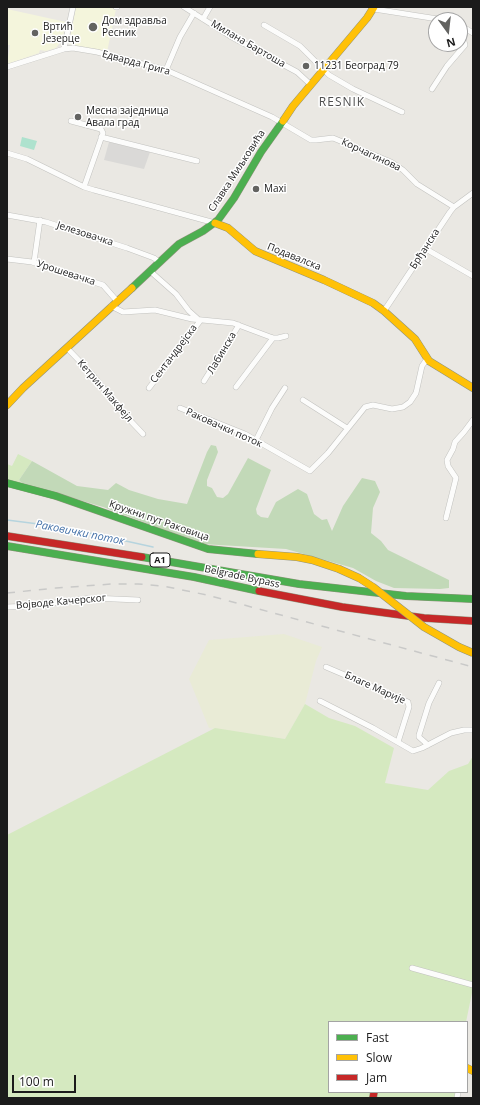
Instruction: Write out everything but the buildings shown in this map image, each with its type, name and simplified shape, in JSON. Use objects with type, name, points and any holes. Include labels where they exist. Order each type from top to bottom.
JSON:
[{"type":"main road","name":"Славка Миљковића","points":[[7,406],[23,388],[180,243],[215,223],[229,205],[281,122],[322,69],[374,8]]},
{"type":"main road","name":"Подавалска","points":[[215,223],[228,228],[251,248],[263,256],[347,290],[373,303],[384,311],[415,340],[427,359],[439,368],[473,388]]},
{"type":"main road","name":"Кружни пут Раковица","points":[[7,483],[56,496],[208,549],[297,557],[339,568],[360,578],[373,587],[424,627],[459,647],[473,653]]},
{"type":"main road","name":"Belgrade Bypass","points":[[7,536],[299,584],[406,596],[473,599]]},
{"type":"main road","name":"Belgrade Bypass","points":[[7,546],[194,577],[342,607],[424,618],[473,621]]},
{"type":"street","points":[[64,49],[73,7]]},
{"type":"street","name":"Милана Бартоша","points":[[184,7],[230,36],[297,72],[310,84]]},
{"type":"street","points":[[203,19],[210,7]]},
{"type":"street","points":[[374,8],[428,17]]},
{"type":"street","points":[[166,70],[180,38],[194,13]]},
{"type":"street","points":[[264,25],[300,46],[329,75],[353,89],[402,112]]},
{"type":"street","name":"Едварда Грига","points":[[7,67],[64,49],[81,49],[166,70],[281,122]]},
{"type":"street","points":[[432,89],[458,52]]},
{"type":"street","points":[[70,121],[101,130],[103,133],[84,186]]},
{"type":"street","name":"Корчагинова","points":[[281,122],[311,140],[333,138],[399,167],[417,184],[454,207]]},
{"type":"street","points":[[101,138],[197,161]]},
{"type":"street","name":"Подавалска","points":[[7,153],[27,159],[84,186],[215,223]]},
{"type":"street","name":"Брђанска","points":[[384,311],[454,207],[470,197],[473,193]]},
{"type":"street","name":"Јелезовачка","points":[[7,216],[40,220],[127,248],[154,258],[159,262]]},
{"type":"street","points":[[34,262],[40,220]]},
{"type":"street","points":[[426,249],[473,276]]},
{"type":"street","name":"Урошевачка","points":[[7,259],[34,262],[103,285],[117,301]]},
{"type":"street","points":[[150,271],[176,294],[189,311],[200,321]]},
{"type":"street","points":[[111,306],[123,312],[155,310],[182,318],[200,321],[227,322],[273,338],[286,336]]},
{"type":"street","name":"Сентандрејска","points":[[149,388],[200,321]]},
{"type":"street","name":"Лабинска","points":[[204,381],[239,325]]},
{"type":"street","points":[[236,387],[273,338]]},
{"type":"street","name":"Кетрин Макфејл","points":[[67,348],[91,373],[125,415],[143,434]]},
{"type":"street","points":[[303,400],[347,428],[368,406],[373,405],[392,409],[408,404],[416,393],[422,366],[427,359]]},
{"type":"street","points":[[256,440],[272,408],[285,388]]},
{"type":"street","name":"Раковачки поток","points":[[180,408],[256,440],[310,471],[328,453],[347,428]]},
{"type":"street","points":[[446,518],[456,478],[448,466],[447,460],[454,449],[455,442],[473,420]]},
{"type":"street","name":"Војводе Качерског","points":[[7,607],[30,606],[92,598],[138,600]]},
{"type":"street","name":"Благе Марије","points":[[326,667],[407,701],[409,707],[398,742]]},
{"type":"street","points":[[428,744],[419,737],[419,735],[426,712],[439,683]]},
{"type":"street","points":[[320,701],[413,751],[451,733],[464,730],[473,730]]},
{"type":"street","points":[[412,968],[473,985]]},
{"type":"shaded area","name":"Дом здравља Ресник","points":[[76,7],[106,7],[116,9],[107,52],[69,44]]},
{"type":"shaded area","name":"Вртић Језерце","points":[[7,9],[66,22],[62,40],[56,48],[46,51],[40,50],[39,53],[7,64],[10,45],[7,45]]},
{"type":"shaded area","points":[[22,137],[37,141],[34,150],[20,146]]},
{"type":"shaded area","points":[[109,142],[150,152],[144,169],[104,160]]},
{"type":"shaded area","points":[[211,445],[216,446],[218,452],[207,480],[207,486],[212,488],[217,497],[223,498],[228,494],[248,458],[271,470],[256,509],[257,514],[261,517],[268,518],[276,502],[298,489],[307,494],[314,514],[322,520],[327,519],[332,531],[343,506],[362,478],[375,481],[380,492],[373,508],[371,533],[381,541],[388,550],[449,580],[449,588],[394,588],[376,581],[353,568],[286,549],[202,544],[103,507],[22,483],[19,480],[32,461],[77,486],[108,490],[116,483],[129,490],[158,499],[187,504]]},
{"type":"shaded area","points":[[284,634],[322,647],[316,661],[305,704],[285,739],[209,728],[189,679],[209,640]]},
{"type":"green space","points":[[18,454],[32,461],[19,480],[22,483],[7,480],[7,464],[12,466]]},
{"type":"green space","points":[[305,704],[329,718],[355,726],[394,748],[385,783],[428,790],[449,771],[468,764],[473,756],[473,988],[466,1021],[328,1021],[328,1093],[457,1093],[457,1098],[7,1098],[7,835],[215,728],[285,739]]},
{"type":"waterway","name":"Раковички поток","points":[[7,520],[62,527],[153,547]]},
{"type":"railway","points":[[7,593],[112,584],[163,586],[207,595],[473,667]]},
{"type":"traffic: fast","points":[[132,288],[179,244],[203,231],[218,220],[234,198],[261,152],[283,121]]},
{"type":"traffic: fast","points":[[7,483],[56,496],[208,549],[258,554]]},
{"type":"traffic: fast","points":[[7,546],[194,577],[259,591]]},
{"type":"traffic: fast","points":[[142,557],[299,584],[406,596],[473,599]]},
{"type":"traffic: slow","points":[[283,121],[293,106],[367,18],[374,7]]},
{"type":"traffic: slow","points":[[215,223],[228,228],[255,251],[324,280],[373,303],[415,339],[429,361],[473,388]]},
{"type":"traffic: slow","points":[[7,405],[23,388],[132,288]]},
{"type":"traffic: slow","points":[[258,554],[297,557],[312,560],[339,569]]},
{"type":"traffic: slow","points":[[339,569],[359,578],[373,587],[424,627],[459,647],[473,653]]},
{"type":"traffic: slow","points":[[468,1068],[473,1071]]},
{"type":"traffic: jam","points":[[7,536],[142,557]]},
{"type":"traffic: jam","points":[[259,591],[342,607],[424,618],[473,621]]},
{"type":"traffic: jam","points":[[373,1098],[374,1093]]},
{"type":"place","name":"Дом здравља Ресник","points":[[93,27]]},
{"type":"place","name":"Вртић Језерце","points":[[35,33]]},
{"type":"place","name":"11231 Београд 79","points":[[306,66]]},
{"type":"place","name":"Месна заједница Авала град","points":[[78,117]]},
{"type":"place","name":"Maxi","points":[[256,189]]},
{"type":"district","name":"RESNIK","points":[[342,103]]}]
